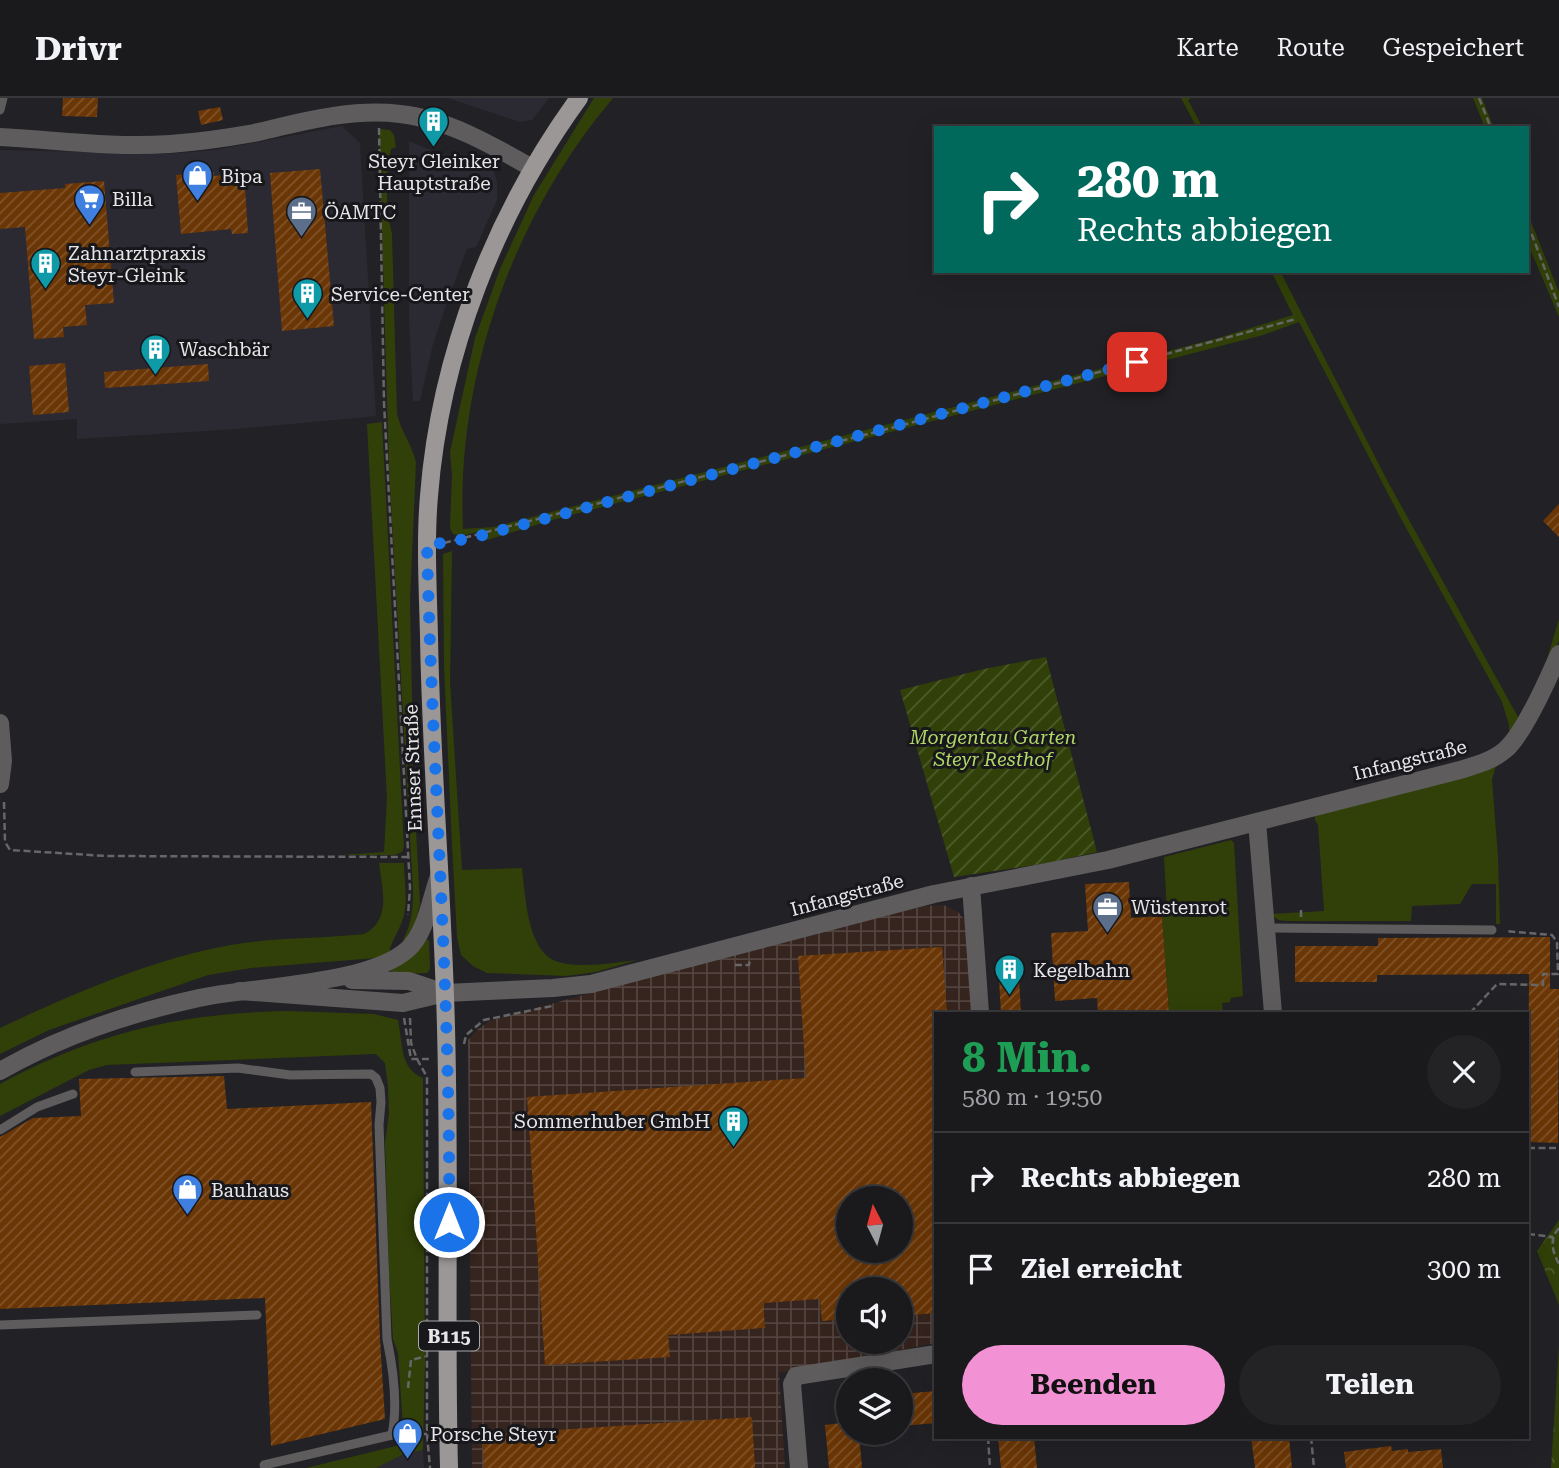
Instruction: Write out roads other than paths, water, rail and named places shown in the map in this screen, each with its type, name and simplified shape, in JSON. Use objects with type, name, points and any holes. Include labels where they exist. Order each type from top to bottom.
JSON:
[{"type":"main road","name":"Ennser Straße","points":[[449,1468],[449,1159],[427,544],[434,455],[459,342],[492,250],[532,168],[579,98]]},
{"type":"street","points":[[0,137],[169,144],[251,133],[335,116],[376,113],[404,106],[532,168]]},
{"type":"street","name":"Infangstraße","points":[[445,993],[591,984],[934,894],[1056,871],[1460,770],[1491,759],[1505,750],[1516,738],[1559,654]]},
{"type":"street","points":[[0,723],[2,789]]},
{"type":"street","points":[[1257,822],[1273,1012]]},
{"type":"street","points":[[0,1071],[61,1041],[108,1023],[201,997],[320,980],[383,965],[409,948],[420,932],[439,876]]},
{"type":"street","points":[[971,886],[980,1012]]},
{"type":"street","points":[[320,980],[403,980],[445,993]]},
{"type":"street","points":[[239,991],[323,999],[410,1003],[445,993]]},
{"type":"street","points":[[799,1468],[792,1384],[796,1376],[934,1354]]},
{"type":"lane","points":[[0,110],[3,98]]},
{"type":"lane","points":[[1264,928],[1492,930]]},
{"type":"lane","points":[[135,1072],[238,1068],[290,1075],[371,1074],[376,1078],[381,1102],[379,1125],[387,1339],[391,1358],[395,1423],[392,1434],[264,1465]]},
{"type":"lane","points":[[0,1130],[37,1107],[73,1094]]},
{"type":"lane","points":[[0,1325],[257,1315]]},
{"type":"place","name":"Steyr Gleinker Hauptstraße","points":[[434,149]]},
{"type":"place","name":"Bipa","points":[[198,203]]},
{"type":"place","name":"Billa","points":[[89,226]]},
{"type":"place","name":"ÖAMTC","points":[[301,239]]},
{"type":"place","name":"Zahnarztpraxis Steyr-Gleink","points":[[45,291]]},
{"type":"place","name":"Service-Center","points":[[308,321]]},
{"type":"place","name":"Waschbär","points":[[156,376]]},
{"type":"place","name":"Wüstenrot","points":[[1108,934]]},
{"type":"place","name":"Kegelbahn","points":[[1010,997]]},
{"type":"place","name":"Sommerhuber GmbH","points":[[733,1148]]},
{"type":"place","name":"Bauhaus","points":[[188,1217]]},
{"type":"place","name":"Porsche Steyr","points":[[407,1461]]},
{"type":"park label","name":"Morgentau Garten Steyr Resthof","points":[[993,748]]}]
